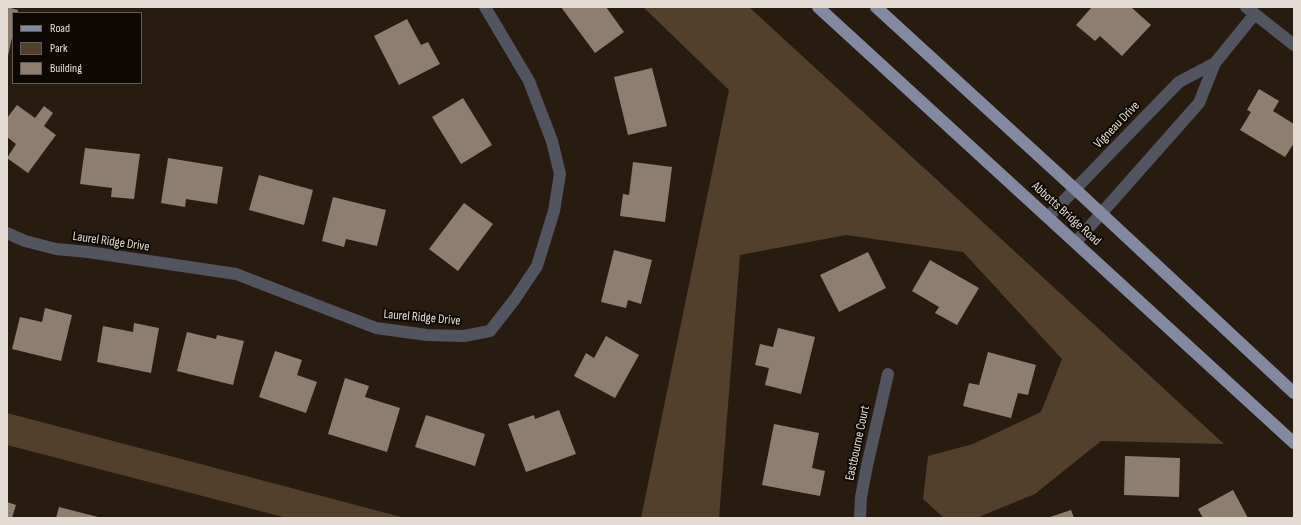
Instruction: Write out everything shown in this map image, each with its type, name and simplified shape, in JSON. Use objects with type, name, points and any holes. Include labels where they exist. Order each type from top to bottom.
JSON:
[{"type":"main road","name":"Abbotts Bridge Road","points":[[818,7],[1294,443]]},
{"type":"main road","name":"Abbotts Bridge Road","points":[[876,7],[1075,189],[1294,393]]},
{"type":"street","name":"Laurel Ridge Drive","points":[[7,233],[24,241],[56,249],[88,252],[236,274],[376,328],[464,336],[490,331],[516,299],[537,266],[554,211],[560,174],[552,141],[529,81],[485,7]]},
{"type":"street","name":"Vigneau Drive","points":[[1076,242],[1199,103],[1215,63],[1250,11]]},
{"type":"street","points":[[1250,11],[1294,45]]},
{"type":"street","name":"Vigneau Drive","points":[[1048,217],[1179,82],[1215,63]]},
{"type":"street","name":"Eastbourne Court","points":[[860,518],[861,497],[867,466],[888,374]]},
{"type":"green space","points":[[643,7],[749,7],[1224,444],[1101,441],[1035,494],[976,518],[944,518],[923,499],[928,456],[973,444],[1041,412],[1062,359],[963,252],[846,235],[740,255],[719,518],[641,518],[729,90]]},
{"type":"green space","points":[[7,413],[405,518],[287,518],[7,445]]},
{"type":"building","points":[[7,7],[18,10],[18,12],[12,12],[12,38],[8,56]]},
{"type":"building","points":[[561,7],[606,7],[624,32],[595,53]]},
{"type":"building","points":[[1092,7],[1131,7],[1151,25],[1122,56],[1100,36],[1095,41],[1076,25]]},
{"type":"building","points":[[407,19],[421,45],[428,42],[440,64],[399,85],[374,36]]},
{"type":"building","points":[[652,68],[667,126],[628,135],[614,77]]},
{"type":"building","points":[[1259,89],[1279,101],[1273,111],[1294,124],[1294,143],[1285,157],[1240,130],[1251,112],[1247,110]]},
{"type":"building","points":[[463,98],[492,145],[461,164],[432,117]]},
{"type":"building","points":[[17,105],[35,118],[44,106],[53,113],[44,126],[56,135],[28,173],[7,158],[16,144],[7,137],[7,118]]},
{"type":"building","points":[[85,148],[140,154],[134,199],[111,197],[112,188],[80,184]]},
{"type":"building","points":[[168,158],[223,167],[217,204],[186,199],[185,207],[161,203]]},
{"type":"building","points":[[633,162],[672,167],[665,222],[620,216],[623,194],[629,195]]},
{"type":"building","points":[[259,175],[313,190],[304,225],[249,210]]},
{"type":"building","points":[[333,197],[386,210],[377,246],[346,239],[344,247],[322,241]]},
{"type":"building","points":[[464,203],[493,224],[458,271],[429,249]]},
{"type":"building","points":[[614,250],[652,260],[641,304],[628,300],[626,308],[601,302]]},
{"type":"building","points":[[868,252],[886,288],[839,312],[820,275]]},
{"type":"building","points":[[930,260],[979,288],[957,325],[935,313],[939,307],[912,291]]},
{"type":"building","points":[[45,308],[72,315],[61,361],[12,349],[20,317],[42,322]]},
{"type":"building","points":[[134,323],[159,328],[151,373],[97,362],[103,326],[133,332]]},
{"type":"building","points":[[778,328],[815,337],[801,394],[765,385],[769,368],[755,365],[760,344],[773,347]]},
{"type":"building","points":[[187,332],[216,339],[217,335],[244,341],[233,385],[177,371]]},
{"type":"building","points":[[606,336],[639,355],[615,398],[574,376],[586,353],[594,358]]},
{"type":"building","points":[[275,351],[302,360],[297,375],[317,382],[306,413],[259,397]]},
{"type":"building","points":[[988,352],[1036,365],[1028,395],[1018,393],[1011,418],[963,406],[969,383],[979,385]]},
{"type":"building","points":[[345,378],[369,386],[365,397],[400,408],[387,452],[328,434]]},
{"type":"building","points":[[559,410],[576,454],[526,472],[508,424],[534,415],[535,419]]},
{"type":"building","points":[[426,415],[485,434],[475,466],[415,447]]},
{"type":"building","points":[[774,424],[819,433],[812,468],[825,471],[820,496],[762,485]]},
{"type":"building","points":[[1125,456],[1180,458],[1179,497],[1124,495]]},
{"type":"building","points":[[1233,490],[1248,518],[1203,518],[1198,509]]},
{"type":"building","points":[[7,502],[16,505],[12,518],[7,518]]},
{"type":"building","points":[[59,507],[98,517],[98,518],[56,518]]},
{"type":"building","points":[[1071,510],[1074,518],[1047,518]]}]
